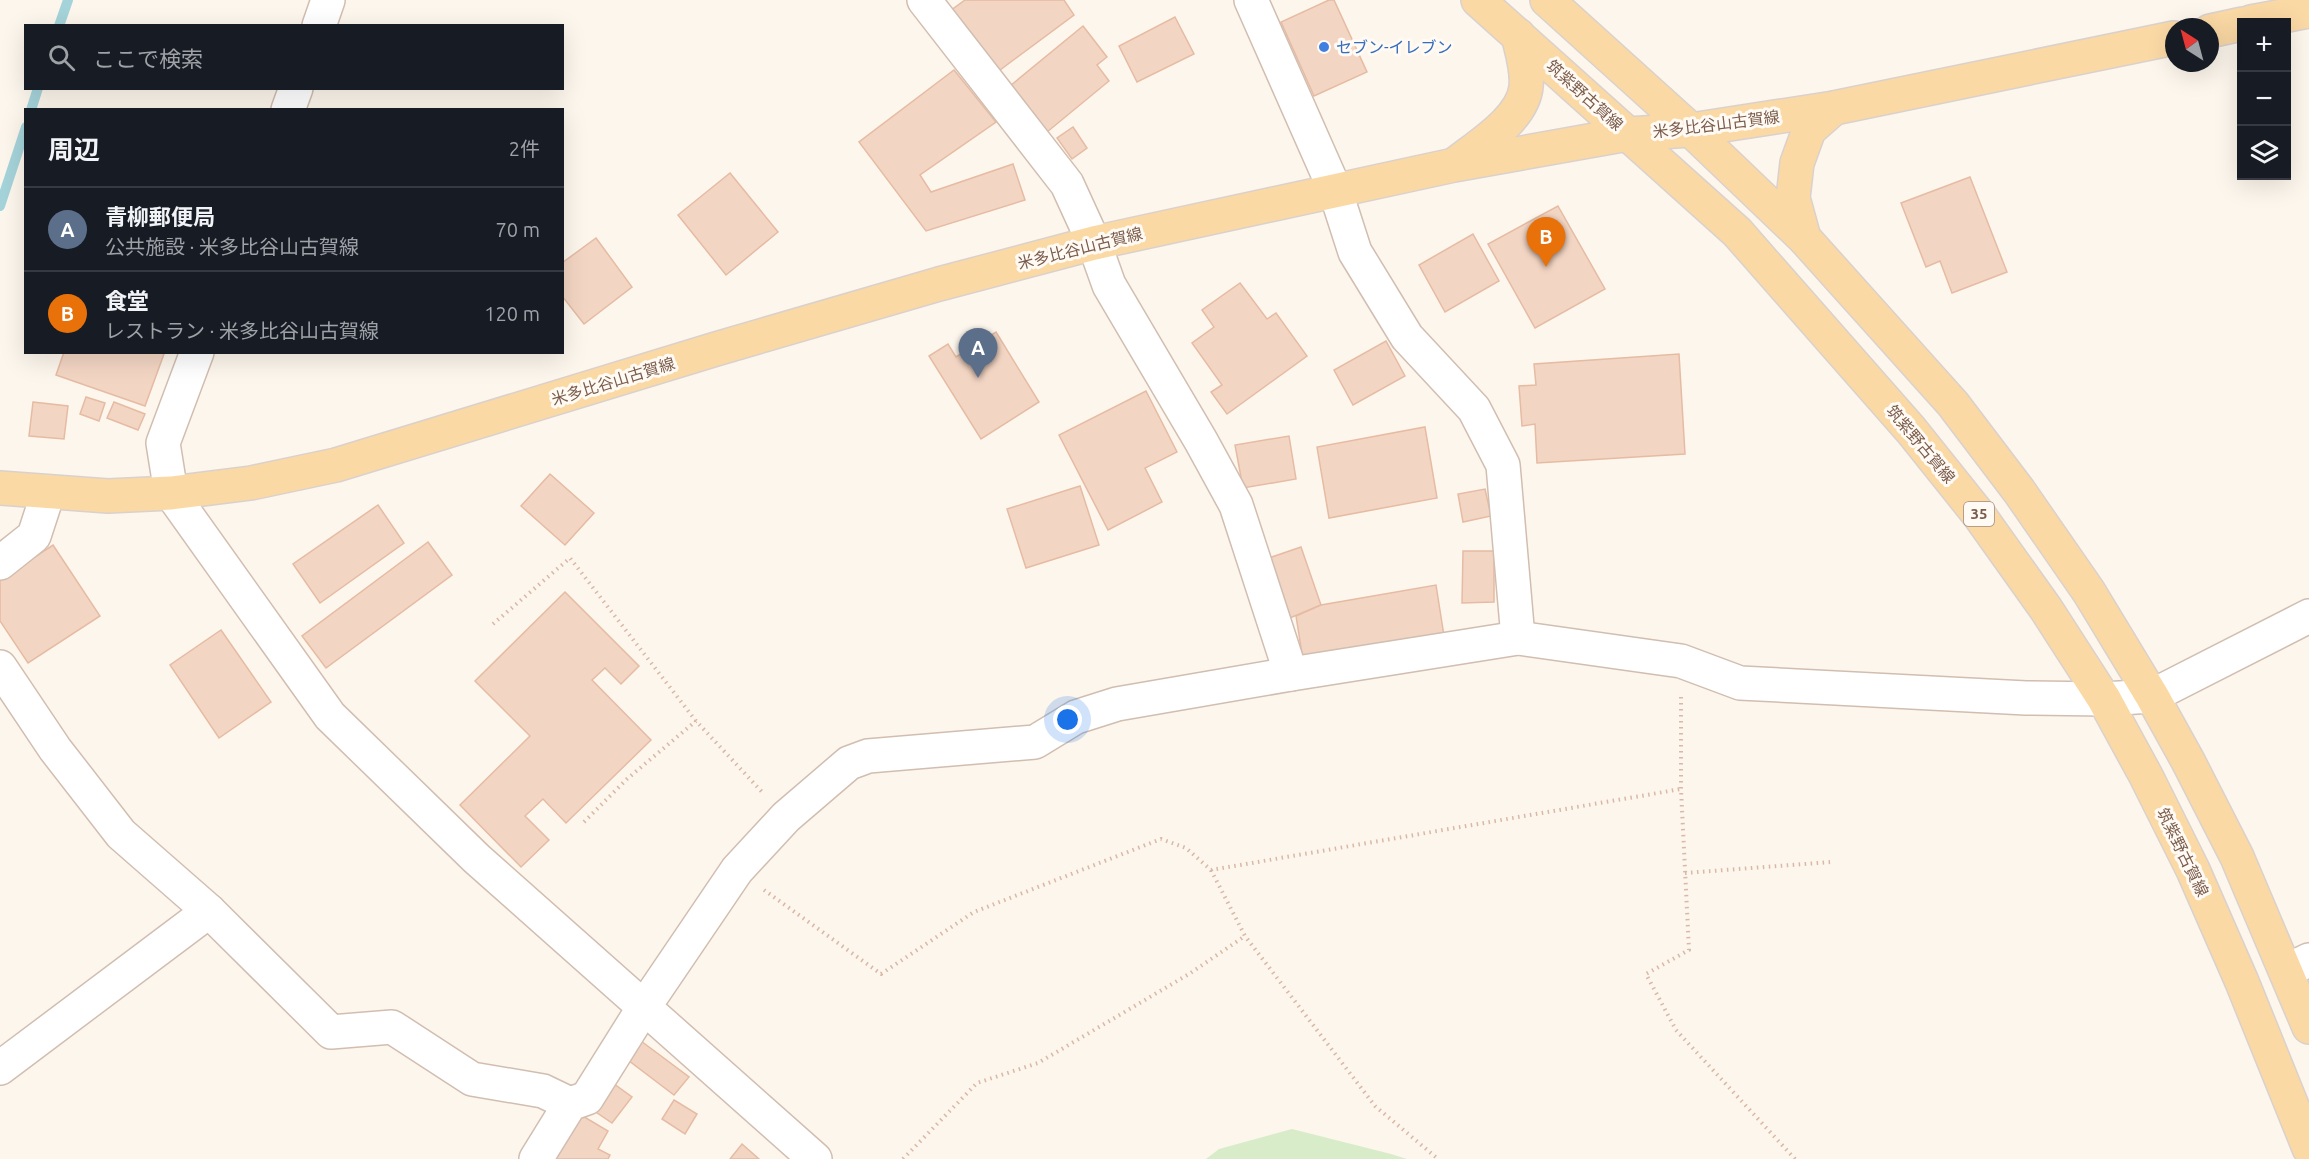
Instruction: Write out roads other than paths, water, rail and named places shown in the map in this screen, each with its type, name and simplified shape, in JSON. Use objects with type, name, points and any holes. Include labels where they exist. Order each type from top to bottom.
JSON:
[{"type":"main road","name":"筑紫野古賀線","points":[[1478,0],[1737,232],[1911,430],[1979,514],[2046,609],[2104,699],[2146,776],[2193,870],[2242,982],[2309,1148]]},
{"type":"main road","points":[[1547,0],[1691,130],[1804,238],[1953,404],[2006,474],[2089,592],[2152,696],[2297,965],[2309,1027]]},
{"type":"main road","points":[[2272,18],[2309,11]]},
{"type":"main road","points":[[2219,29],[2237,25]]},
{"type":"main road","points":[[1454,165],[1513,116],[1526,89],[1526,70],[1518,36]]},
{"type":"main road","name":"米多比谷山古賀線","points":[[0,488],[108,496],[171,493],[251,483],[336,465],[939,284],[1094,243],[1454,165],[1628,134],[1691,130],[1834,108],[2165,40]]},
{"type":"main road","points":[[1804,238],[1793,198],[1797,163],[1809,130],[1834,108]]},
{"type":"street","points":[[320,24],[328,0]]},
{"type":"street","points":[[924,0],[1067,184],[1094,243],[1109,285],[1236,505],[1291,674]]},
{"type":"street","points":[[1251,0],[1335,190],[1355,252],[1407,337],[1474,409],[1503,465],[1518,638]]},
{"type":"street","points":[[289,108],[295,90]]},
{"type":"street","points":[[196,354],[163,442],[171,493],[330,716],[477,859],[815,1159]]},
{"type":"street","points":[[0,563],[34,536],[48,493]]},
{"type":"street","points":[[536,1159],[570,1104],[587,1098],[644,1007],[737,870],[786,817],[849,764],[868,756],[1035,742],[1076,717],[1117,704],[1518,638],[1681,661],[1740,683],[2026,698],[2104,699],[2152,696],[2309,616]]},
{"type":"street","points":[[0,667],[55,749],[121,834],[209,911],[331,1032],[392,1028],[472,1079],[543,1091],[570,1104]]},
{"type":"street","points":[[0,1068],[209,911]]},
{"type":"waterway","points":[[60,24],[68,0]]},
{"type":"waterway","points":[[32,108],[37,90]]},
{"type":"waterway","points":[[0,206],[24,133]]},
{"type":"place","name":"セブン-イレブン","points":[[1324,47]]},
{"type":"place","name":"食堂","points":[[1546,267]]},
{"type":"place","name":"青柳郵便局","points":[[978,378]]}]
